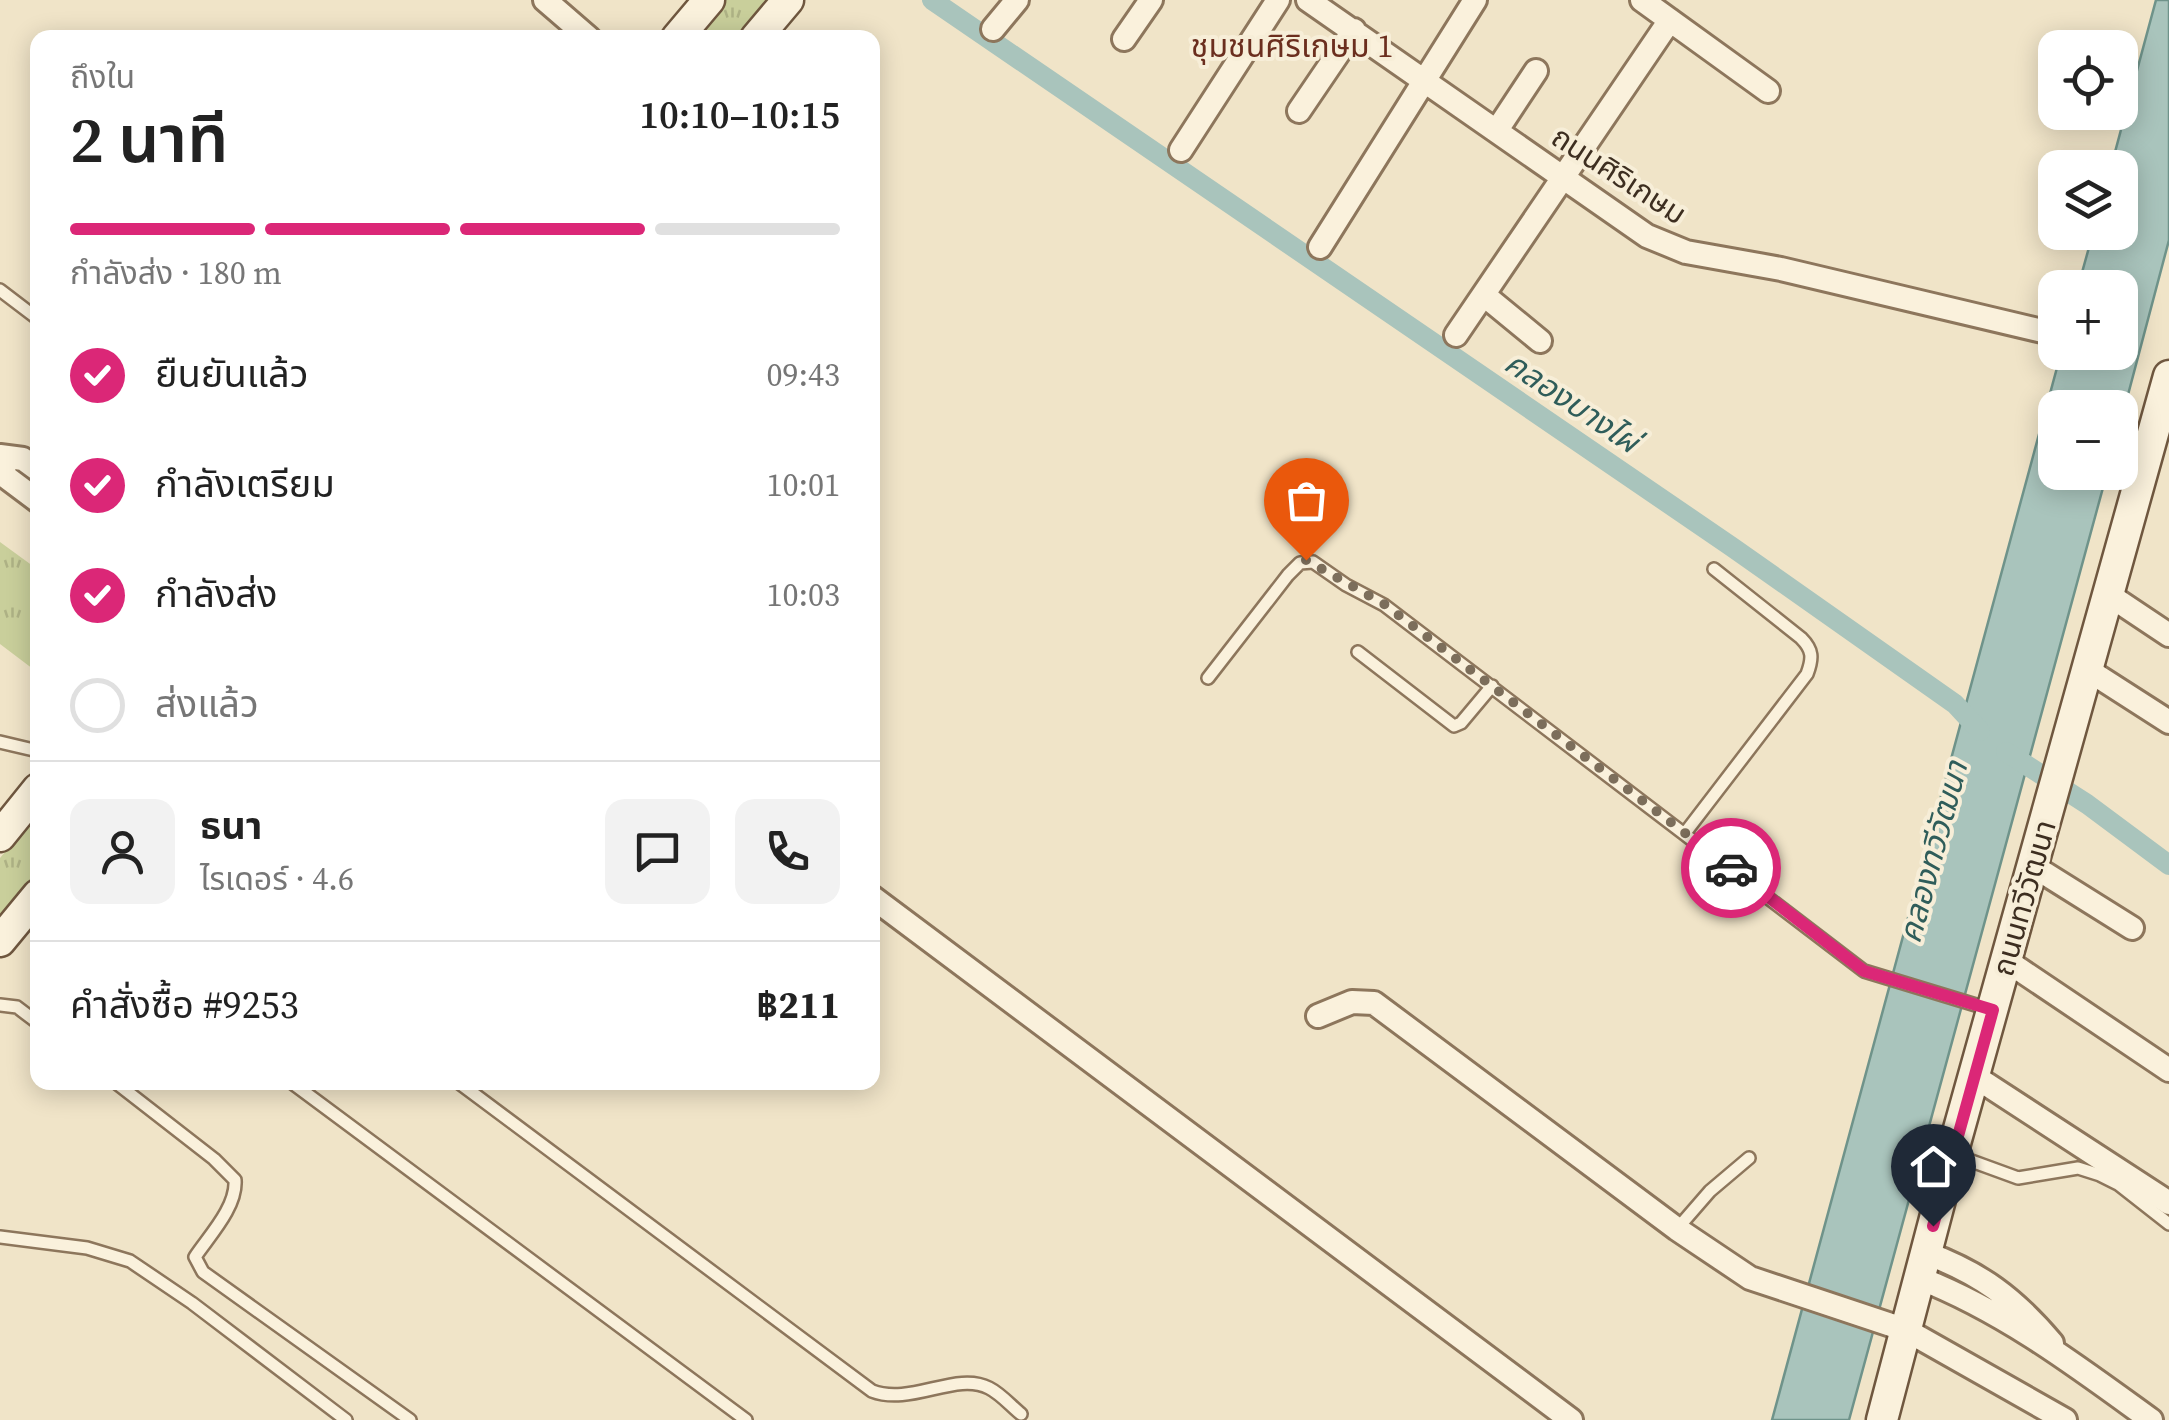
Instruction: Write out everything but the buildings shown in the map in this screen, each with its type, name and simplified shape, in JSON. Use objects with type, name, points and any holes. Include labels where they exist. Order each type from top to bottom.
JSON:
[{"type":"main road","points":[[684,30],[708,0]]},
{"type":"main road","points":[[763,30],[787,1]]},
{"type":"main road","name":"ถนนทวีวัฒนา","points":[[1882,1420],[2046,818],[2164,418],[2169,376]]},
{"type":"main road","points":[[0,835],[30,799]]},
{"type":"main road","points":[[0,941],[30,905]]},
{"type":"street","points":[[545,0],[581,30]]},
{"type":"street","points":[[993,29],[1016,0]]},
{"type":"street","points":[[1124,39],[1150,0]]},
{"type":"street","points":[[1181,150],[1278,0]]},
{"type":"street","name":"ถนนศิริเกษม","points":[[1308,0],[1667,246],[2038,330]]},
{"type":"street","points":[[1320,247],[1474,0]]},
{"type":"street","points":[[1642,0],[1768,91]]},
{"type":"street","points":[[1456,335],[1670,20]]},
{"type":"street","points":[[1299,111],[1354,30]]},
{"type":"street","points":[[1497,130],[1536,71]]},
{"type":"street","points":[[1484,295],[1540,340]]},
{"type":"street","points":[[30,464],[23,459],[0,457],[6,477],[30,495]]},
{"type":"street","points":[[2109,595],[2169,635]]},
{"type":"street","points":[[2088,670],[2169,722]]},
{"type":"street","points":[[2033,866],[2132,928]]},
{"type":"street","points":[[880,904],[1571,1420]]},
{"type":"street","points":[[2007,961],[2169,1070]]},
{"type":"street","points":[[1318,1016],[1352,1002],[1374,1003],[1677,1229],[1750,1278],[1906,1330],[2065,1420]]},
{"type":"street","points":[[1974,1076],[2169,1203]]},
{"type":"street","points":[[1923,1265],[1966,1268],[1989,1282],[2031,1318],[2064,1357],[2150,1420]]},
{"type":"lane","points":[[0,290],[30,313]]},
{"type":"lane","points":[[1208,678],[1288,575],[1306,560],[1384,604],[1864,971],[1993,1010]]},
{"type":"lane","points":[[1685,833],[1807,674],[1812,655],[1802,638],[1714,569]]},
{"type":"lane","points":[[1358,652],[1454,726],[1461,724],[1492,686]]},
{"type":"lane","points":[[0,742],[30,750]]},
{"type":"lane","points":[[0,1005],[17,1007],[30,1017]]},
{"type":"lane","points":[[125,1090],[235,1180],[236,1191],[228,1208],[195,1257],[203,1272],[410,1420]]},
{"type":"lane","points":[[302,1090],[746,1420]]},
{"type":"lane","points":[[469,1090],[872,1391],[884,1396],[916,1394],[974,1384],[989,1388],[1020,1414]]},
{"type":"lane","points":[[1952,1154],[2018,1178],[2078,1168],[2100,1175],[2118,1184],[2169,1224]]},
{"type":"lane","points":[[1677,1229],[1710,1191],[1749,1158]]},
{"type":"lane","points":[[0,1237],[87,1248],[130,1261],[346,1420]]},
{"type":"green space","points":[[725,0],[774,0],[748,30],[700,30]]},
{"type":"green space","points":[[0,542],[30,564],[30,667],[0,644]]},
{"type":"green space","points":[[30,822],[30,887],[0,923],[0,858]]},
{"type":"water","points":[[2156,0],[2169,0],[2169,240],[2138,357],[2138,270],[2083,270],[2088,250],[2138,250],[2138,150],[2116,150],[2121,130],[2138,130],[2138,67]]},
{"type":"water","points":[[2056,370],[2135,370],[2129,390],[2051,390]]},
{"type":"water","name":"คลองทวีวัฒนา","points":[[2038,438],[2038,490],[2102,490],[1849,1420],[1772,1420]]},
{"type":"waterway","name":"คลองบางไผ่","points":[[932,0],[1732,547],[1955,704],[1980,731]]},
{"type":"waterway","name":"คลองบางไผ่","points":[[2006,752],[2087,804],[2169,865]]},
{"type":"way so far","points":[[1306,560],[1384,604],[1731,868]]},
{"type":"district","name":"ชุมชนศิริเกษม 1","points":[[1292,46]]},
{"type":"route","points":[[1731,868],[1864,971],[1993,1010],[1933,1226]]}]
